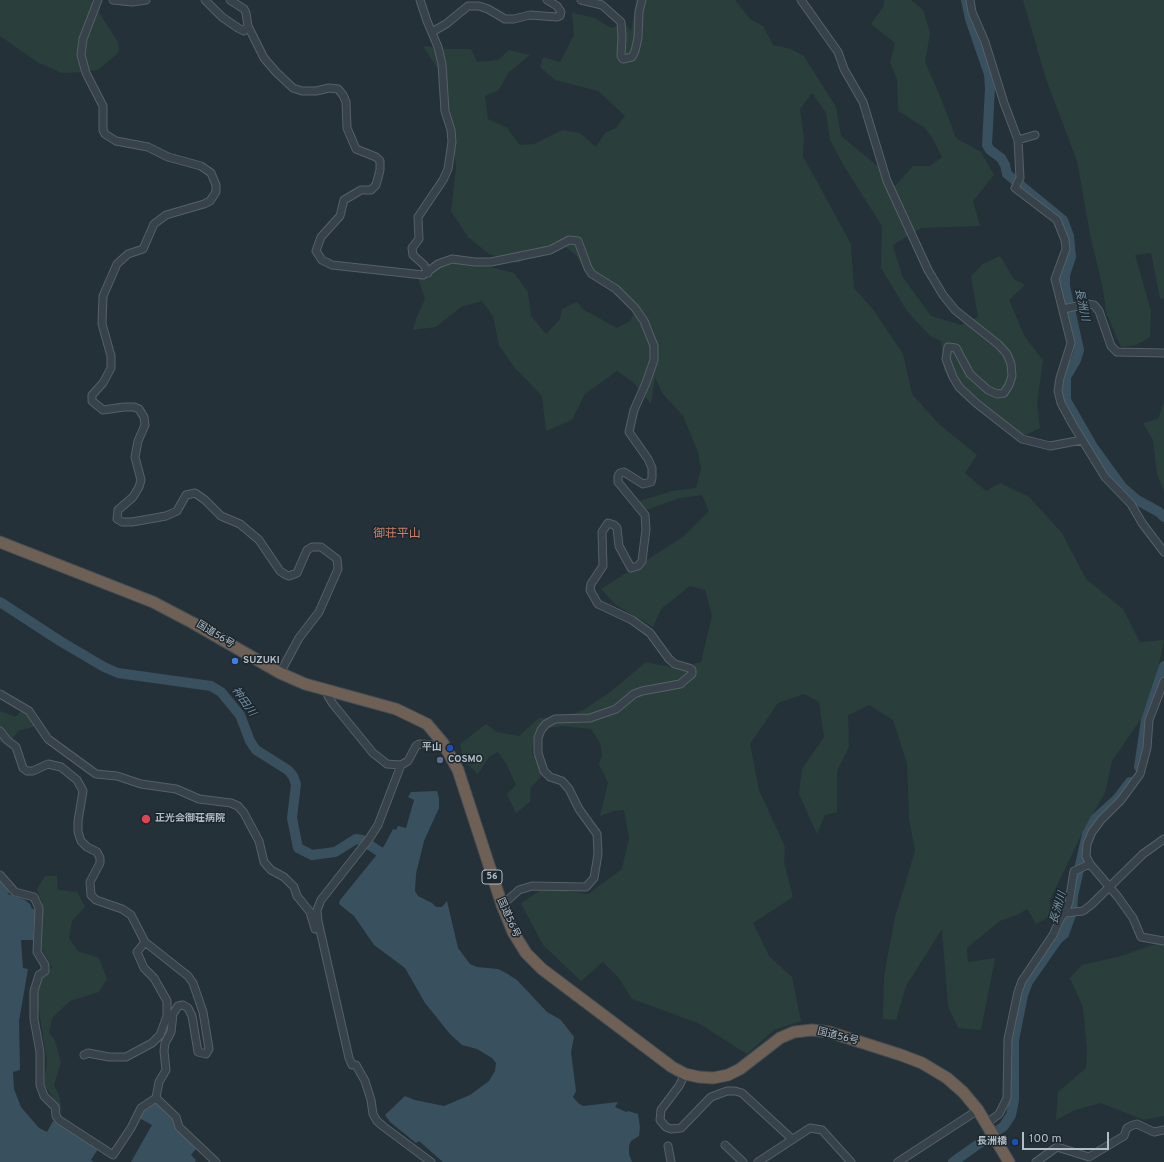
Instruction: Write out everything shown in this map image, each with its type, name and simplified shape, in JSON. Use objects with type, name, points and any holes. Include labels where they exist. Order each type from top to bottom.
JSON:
[{"type":"highway","name":"国道56号","points":[[0,542],[153,602],[280,673],[327,691],[396,710],[426,724],[443,743],[458,770],[502,905],[513,932],[526,953],[542,969],[672,1067],[685,1074],[699,1078],[713,1078],[728,1075],[740,1069],[780,1038],[794,1032],[817,1030],[829,1032],[922,1063],[947,1078],[963,1092],[978,1110],[1010,1162]]},
{"type":"street","points":[[98,0],[83,39],[80,55],[84,68],[103,106],[103,130],[105,134],[116,141],[148,147],[168,157],[200,166],[211,173],[216,186],[216,192],[210,200],[204,204],[166,215],[154,224],[143,249],[128,254],[117,264],[104,296],[102,324],[111,356],[111,368],[103,383],[92,395],[92,401],[103,410],[134,407],[139,409],[144,417],[145,425],[138,441],[135,457],[141,480],[140,488],[133,497],[118,510],[117,519],[122,522],[132,522],[166,516],[177,511],[186,495],[195,493],[206,500],[221,516],[240,524],[259,540],[280,571],[286,575],[289,576],[297,573],[307,550],[312,546],[321,547],[337,559],[338,569],[319,612],[299,638],[280,673]]},
{"type":"street","points":[[113,0],[141,2],[146,0]]},
{"type":"street","points":[[206,0],[222,17],[238,28],[244,31],[248,26]]},
{"type":"street","points":[[230,0],[244,9],[248,26],[264,58],[293,88],[302,91],[316,91],[329,88],[338,89],[343,94],[346,102],[348,128],[356,149],[376,157],[380,161],[380,170],[376,185],[371,190],[360,190],[344,200],[340,216],[321,238],[317,245],[316,251],[322,260],[332,265],[411,275],[423,275],[428,273],[438,264],[452,259],[475,262],[491,262],[550,250],[569,240],[578,241],[588,268],[592,274],[616,289],[635,308],[644,321],[654,346],[654,360],[634,410],[629,432],[648,459],[652,468],[651,482],[643,484],[624,472],[620,473],[618,476],[618,482],[645,515],[646,529],[642,561],[638,566],[631,568],[620,546],[617,528],[614,525],[608,524],[602,532],[603,566],[591,584],[590,590],[598,604],[632,620],[650,633],[669,659],[675,664],[690,668],[692,670],[692,674],[680,684],[642,691],[634,694],[616,708],[590,718],[555,719],[546,724],[541,730],[538,738],[538,753],[544,771],[550,777],[562,781],[569,789],[579,809],[597,834],[598,854],[594,878],[586,887],[532,886],[519,890],[502,905]]},
{"type":"street","points":[[420,0],[426,21],[438,47],[442,64],[445,111],[451,130],[452,142],[448,169],[443,180],[418,217],[418,239],[412,248],[413,255],[424,265],[428,273]]},
{"type":"street","points":[[432,32],[446,24],[468,6],[484,8],[505,19],[514,19],[530,15],[560,16],[561,12],[557,6],[547,0]]},
{"type":"street","points":[[581,0],[602,5],[621,22],[621,56],[623,59],[627,59],[632,56],[635,51],[638,38],[639,12],[642,0]]},
{"type":"street","points":[[801,0],[838,52],[852,86],[863,102],[887,181],[928,270],[943,295],[955,310],[999,344],[1008,354],[1012,376],[1004,393],[997,394],[988,390],[970,374],[956,348],[948,347],[946,359],[953,378],[959,387],[976,404],[1022,439],[1050,446],[1082,440]]},
{"type":"street","points":[[970,0],[972,12],[985,42],[1004,103],[1018,140],[1020,178],[1015,188],[1057,220],[1065,240],[1066,249],[1056,279],[1071,343],[1060,378],[1058,392],[1061,403],[1105,477],[1131,504],[1142,523],[1164,552]]},
{"type":"street","points":[[1018,140],[1035,135]]},
{"type":"street","points":[[1063,309],[1087,304],[1094,305],[1099,311],[1111,346],[1117,352],[1164,353]]},
{"type":"street","points":[[1164,681],[1149,720],[1147,748],[1140,774],[1121,800],[1101,820],[1092,832],[1087,844],[1086,856],[1090,864],[1133,918],[1141,938],[1164,942]]},
{"type":"street","points":[[327,691],[333,704],[373,753],[387,764],[401,765],[408,761],[416,746],[419,744],[436,745],[443,743]]},
{"type":"street","points":[[0,694],[29,711],[48,739],[96,774],[116,776],[141,784],[176,789],[199,799],[231,803],[238,806],[244,813],[259,840],[264,862],[271,870],[284,877],[289,882],[310,912],[322,952],[325,957]]},
{"type":"street","points":[[0,731],[7,740],[16,747],[23,768],[26,771],[33,771],[48,764],[61,768],[77,780],[83,791],[78,821],[78,832],[81,840],[87,847],[97,852],[100,858],[100,863],[90,882],[91,895],[96,900],[122,909],[131,915],[145,942],[188,976],[193,984],[203,1012],[209,1049],[206,1054],[198,1052],[192,1016],[188,1008],[183,1005],[178,1006],[173,1014],[171,1032],[164,1051],[166,1070],[159,1082],[156,1098],[141,1108],[113,1155],[59,1120],[56,1116],[55,1107],[44,1096],[40,1085],[40,1052],[34,1018],[34,991],[40,975],[45,970],[45,965],[37,952],[39,908],[34,897],[15,892],[0,875]]},
{"type":"street","points":[[401,765],[378,825],[369,840],[321,900],[317,910],[318,921],[324,942],[325,957],[349,1058],[352,1064],[356,1065],[365,1081],[377,1121],[431,1162]]},
{"type":"street","points":[[1065,913],[1083,911],[1110,888],[1143,854],[1164,838]]},
{"type":"street","points":[[988,1125],[999,1114],[1007,1098],[1008,1040],[1018,992],[1022,981],[1053,935],[1061,917],[1065,913],[1069,902],[1074,871],[1090,864]]},
{"type":"street","points":[[84,1055],[88,1053],[109,1057],[126,1057],[138,1051],[160,1035],[167,1016],[167,1001],[154,978],[144,968],[137,952],[145,942]]},
{"type":"street","points":[[685,1074],[679,1086],[661,1110],[660,1120],[666,1127],[671,1129],[681,1128],[712,1097],[727,1091],[735,1091],[742,1093],[792,1140]]},
{"type":"street","points":[[156,1098],[176,1117],[179,1127],[216,1162]]},
{"type":"street","points":[[898,1162],[978,1110]]},
{"type":"street","points":[[1036,1162],[1057,1147],[1089,1157],[1124,1136],[1127,1128],[1133,1124],[1137,1124],[1154,1132],[1164,1130]]},
{"type":"street","points":[[758,1162],[810,1128],[822,1130],[851,1162]]},
{"type":"street","points":[[725,1145],[743,1162]]},
{"type":"street","points":[[668,1146],[671,1162]]},
{"type":"green space","points":[[0,0],[91,0],[118,42],[119,52],[98,70],[62,73],[37,62],[0,36]]},
{"type":"green space","points":[[636,0],[735,0],[750,19],[763,26],[773,45],[791,49],[804,56],[836,107],[841,136],[880,168],[895,186],[913,166],[930,166],[942,157],[933,139],[925,128],[898,111],[897,79],[890,62],[895,43],[871,24],[884,6],[884,0],[911,0],[923,10],[930,33],[925,62],[956,138],[981,152],[994,175],[973,201],[980,226],[921,228],[893,245],[902,276],[931,316],[961,325],[978,317],[971,276],[983,264],[1000,256],[1014,279],[1025,285],[1009,300],[1025,337],[1043,360],[1037,404],[1040,428],[1024,436],[992,419],[961,396],[944,370],[941,341],[930,336],[907,311],[881,268],[882,226],[844,166],[830,140],[826,113],[812,93],[800,109],[804,139],[803,156],[851,244],[854,288],[872,308],[903,354],[912,394],[939,424],[977,455],[965,473],[986,491],[1000,483],[1029,497],[1062,533],[1086,579],[1123,609],[1140,642],[1164,640],[1157,673],[1141,719],[1112,761],[1105,793],[1085,827],[1049,902],[1057,912],[1036,924],[1027,909],[1017,915],[1000,921],[967,948],[968,962],[995,958],[981,1030],[958,1028],[948,1006],[942,929],[906,986],[896,1020],[883,1019],[884,976],[895,917],[915,851],[909,819],[907,763],[893,720],[869,705],[848,715],[849,747],[837,771],[837,812],[825,815],[817,834],[799,794],[802,769],[824,737],[819,702],[804,694],[778,703],[750,744],[759,790],[785,847],[784,862],[793,897],[753,923],[769,956],[792,977],[801,1021],[774,1030],[747,1054],[698,1023],[632,999],[618,977],[603,962],[581,981],[543,945],[521,903],[544,888],[588,894],[622,869],[629,838],[624,810],[614,811],[600,816],[608,783],[599,764],[602,755],[600,743],[591,729],[563,726],[548,728],[534,738],[532,754],[542,768],[540,778],[531,787],[530,802],[516,813],[507,794],[516,785],[507,765],[498,752],[489,757],[478,774],[463,760],[460,744],[486,724],[497,732],[519,736],[539,718],[563,718],[583,710],[609,693],[646,662],[676,668],[701,662],[712,616],[705,590],[690,586],[661,609],[653,627],[616,605],[601,589],[683,537],[709,511],[702,495],[680,498],[649,509],[633,510],[640,501],[672,491],[696,488],[701,469],[698,452],[683,416],[663,394],[655,378],[651,404],[632,381],[617,371],[585,394],[572,420],[546,431],[542,396],[514,367],[499,345],[493,316],[482,301],[461,307],[436,327],[413,330],[425,299],[418,278],[433,268],[461,260],[514,273],[528,292],[531,316],[546,334],[560,319],[562,309],[577,302],[584,310],[617,328],[630,321],[638,305],[617,289],[587,276],[577,256],[561,243],[518,263],[489,254],[468,237],[451,211],[456,168],[452,129],[441,74],[423,46],[447,49],[471,49],[477,62],[498,60],[509,50],[530,55],[508,73],[499,90],[485,96],[488,119],[507,128],[520,145],[534,144],[562,130],[580,133],[596,147],[605,133],[616,128],[625,116],[598,91],[555,80],[540,67],[543,57],[560,62],[574,35],[572,13],[595,18],[611,28],[625,23],[631,31]]},
{"type":"green space","points":[[1023,0],[1164,0],[1164,299],[1160,298],[1151,253],[1135,255],[1151,311],[1150,337],[1136,345],[1121,347],[1106,312],[1103,289],[1090,234],[1077,161],[1046,79]]},
{"type":"green space","points":[[1164,402],[1164,492],[1157,474],[1153,440],[1143,423],[1158,419]]},
{"type":"green space","points":[[22,710],[36,726],[18,731],[12,739],[0,743],[0,711],[16,717]]},
{"type":"green space","points":[[45,876],[57,876],[58,890],[77,892],[85,907],[72,921],[69,938],[78,951],[99,958],[107,979],[99,992],[70,1001],[52,1018],[49,1033],[55,1040],[61,1063],[54,1085],[60,1098],[62,1113],[44,1084],[47,1061],[37,999],[41,980],[52,967],[42,950],[42,903],[37,889]]},
{"type":"green space","points":[[1164,941],[1164,1116],[1144,1120],[1101,1103],[1075,1110],[1056,1120],[1058,1092],[1086,1068],[1087,1049],[1083,1007],[1070,978],[1082,965],[1121,956]]},
{"type":"water","points":[[437,791],[439,808],[424,841],[416,874],[415,891],[418,896],[432,903],[436,907],[442,907],[447,901],[458,948],[470,964],[477,967],[498,969],[506,973],[517,980],[547,1012],[561,1020],[574,1037],[571,1052],[576,1091],[573,1097],[578,1103],[583,1106],[618,1102],[615,1107],[626,1112],[628,1111],[638,1114],[640,1127],[639,1136],[631,1141],[629,1146],[629,1154],[632,1162],[443,1162],[419,1141],[416,1143],[390,1122],[385,1115],[405,1096],[415,1100],[444,1106],[470,1095],[489,1081],[495,1071],[496,1063],[492,1058],[477,1049],[462,1045],[450,1034],[425,1003],[405,968],[374,945],[354,916],[339,904],[340,900],[384,846],[393,829],[396,830],[398,826],[406,828],[414,800],[408,797],[411,792]]},
{"type":"water","points":[[0,880],[9,892],[8,894],[25,900],[30,904],[32,909],[35,909],[33,940],[21,940],[23,968],[28,969],[19,1021],[20,1070],[13,1072],[14,1089],[21,1107],[39,1128],[47,1132],[53,1121],[98,1149],[91,1160],[94,1162],[0,1162]]},
{"type":"water","points":[[153,1102],[157,1102],[173,1119],[176,1128],[196,1149],[191,1155],[196,1160],[195,1162],[131,1162],[152,1125],[139,1118],[141,1112]]},
{"type":"waterway","name":"長洲川","points":[[966,0],[970,19],[989,74],[990,88],[987,145],[990,150],[1001,158],[1005,165],[1007,174],[1063,220],[1069,236],[1071,257],[1065,275],[1065,286],[1079,350],[1076,360],[1066,377],[1066,400],[1093,447],[1122,487],[1137,500],[1159,512],[1164,517]]},
{"type":"waterway","name":"神田川","points":[[0,602],[60,641],[104,667],[118,673],[211,686],[221,692],[240,715],[250,741],[256,750],[288,770],[293,776],[296,784],[292,818],[298,848],[312,855],[335,852],[356,839],[362,840],[386,856]]},
{"type":"waterway","name":"長洲川","points":[[1139,767],[1146,720],[1164,666]]},
{"type":"waterway","name":"長洲川","points":[[953,1162],[1004,1126],[1011,1115],[1014,1100],[1014,1040],[1023,995],[1028,982],[1058,939],[1064,934],[1072,912],[1073,896],[1087,834],[1095,819],[1117,799],[1130,782]]},
{"type":"place","name":"SUZUKI","points":[[235,661]]},
{"type":"place","name":"平山","points":[[450,748]]},
{"type":"place","name":"COSMO","points":[[440,760]]},
{"type":"place","name":"正光会御荘病院","points":[[146,819]]},
{"type":"place","name":"長洲橋","points":[[1015,1142]]},
{"type":"district","name":"御荘平山","points":[[397,535]]}]
